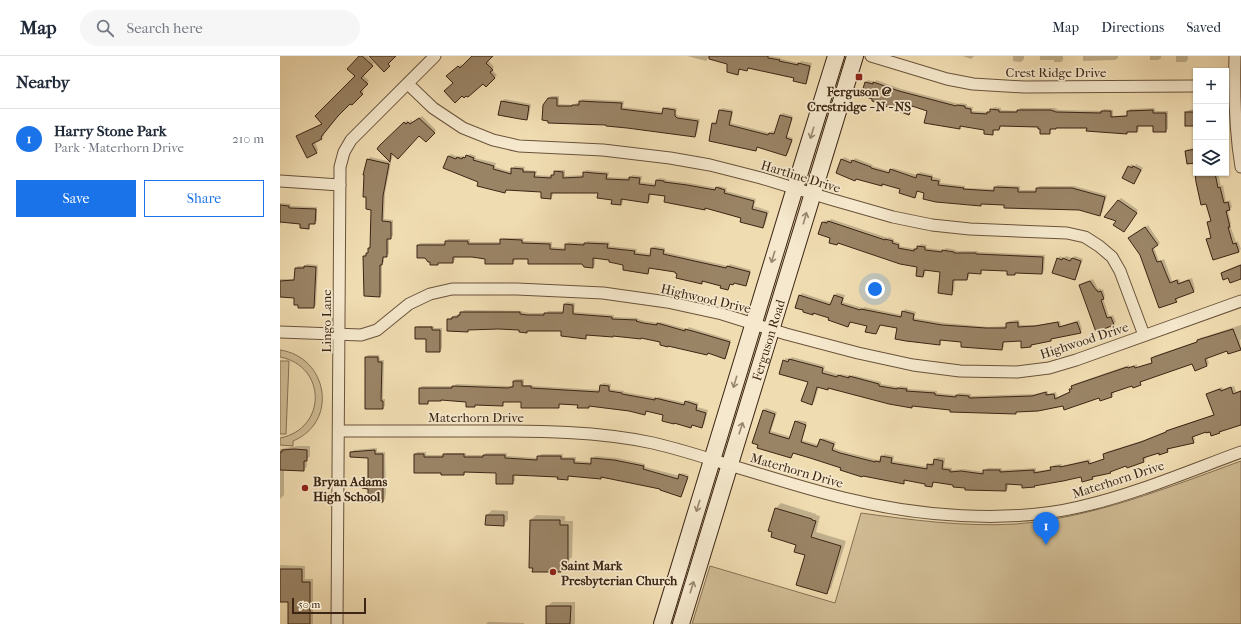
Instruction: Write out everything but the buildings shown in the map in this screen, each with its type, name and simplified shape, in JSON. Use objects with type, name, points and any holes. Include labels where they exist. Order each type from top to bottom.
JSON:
[{"type":"main road","name":"Ferguson Road","points":[[662,624],[794,188],[836,56]]},
{"type":"main road","name":"Ferguson Road","points":[[680,624],[855,56]]},
{"type":"street","name":"Lingo Lane","points":[[337,624],[340,166],[344,152],[351,140],[435,56]]},
{"type":"street","name":"Crest Ridge Drive","points":[[871,56],[947,79],[989,85],[1024,87],[1193,86]]},
{"type":"street","points":[[1234,56],[1234,85],[1241,167]]},
{"type":"street","name":"Hartline Drive","points":[[408,84],[433,108],[463,128],[493,140],[518,146],[603,150],[670,158],[710,165],[893,216],[932,225],[970,229],[1067,233],[1085,237],[1112,256],[1120,271],[1144,335]]},
{"type":"street","points":[[280,181],[340,185]]},
{"type":"street","name":"Highwood Drive","points":[[280,332],[361,335],[377,330],[409,304],[430,294],[452,289],[517,289],[603,293],[667,302],[722,314],[858,353],[913,365],[960,371],[994,373],[1049,368],[1076,360],[1241,301]]},
{"type":"street","name":"Materhorn Drive","points":[[338,431],[546,431],[601,435],[653,443],[843,498],[873,505],[920,512],[959,515],[1006,516],[1046,513],[1079,507],[1116,497],[1241,452]]},
{"type":"shaded area","points":[[280,350],[296,355],[309,364],[317,377],[322,391],[322,406],[317,420],[308,432],[293,441],[293,446],[280,445],[280,438],[295,432],[306,423],[313,411],[315,398],[313,384],[306,372],[295,363],[280,357]]},
{"type":"shaded area","points":[[280,361],[289,361],[286,434],[280,434]]},
{"type":"shaded area","points":[[1241,461],[1241,624],[692,624],[710,566],[835,603],[861,513],[977,525],[1016,524],[1045,521],[1130,500]]},
{"type":"place","name":"Ferguson @ Crestridge - N - NS","points":[[859,77]]},
{"type":"place","name":"Bryan Adams High School","points":[[305,488]]},
{"type":"place","name":"Harry Stone Park","points":[[1046,545]]},
{"type":"place","name":"Saint Mark Presbyterian Church","points":[[553,572]]}]
